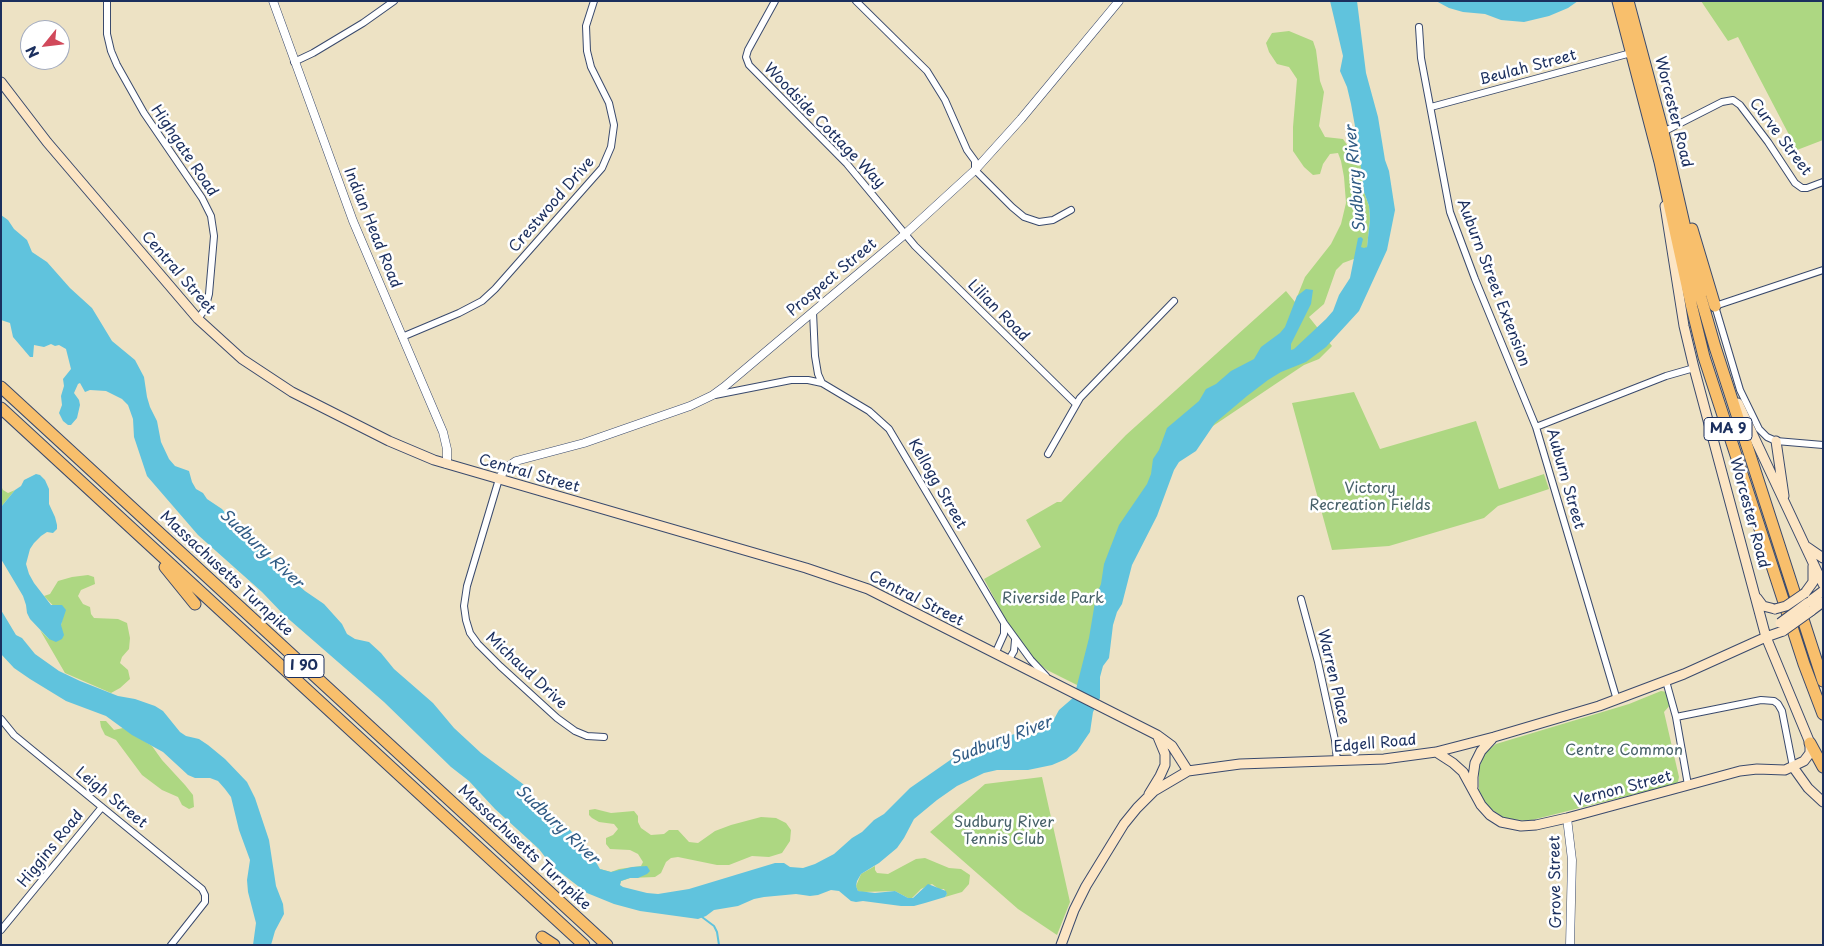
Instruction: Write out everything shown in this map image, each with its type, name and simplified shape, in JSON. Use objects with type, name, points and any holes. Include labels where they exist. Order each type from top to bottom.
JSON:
[{"type":"highway","name":"Worcester Road","points":[[1618,1],[1631,53],[1675,181],[1714,347],[1823,681]]},
{"type":"highway","name":"Worcester Road","points":[[1628,1],[1659,135],[1692,308],[1704,357],[1804,664],[1823,714]]},
{"type":"highway","points":[[1675,181],[1697,244],[1715,306]]},
{"type":"highway","name":"Massachusetts Turnpike","points":[[1,387],[607,945]]},
{"type":"highway","name":"Massachusetts Turnpike","points":[[1,408],[584,945]]},
{"type":"highway","points":[[138,534],[195,604]]},
{"type":"highway","points":[[1810,743],[1823,767]]},
{"type":"highway","points":[[542,937],[554,945]]},
{"type":"main road","name":"Central Street","points":[[1,82],[46,142],[198,319],[242,359],[288,389],[395,444],[447,464],[845,580],[887,597],[1008,661],[1156,735],[1172,746],[1188,771]]},
{"type":"main road","name":"Worcester Road","points":[[1659,135],[1683,318],[1694,368],[1766,637],[1810,743]]},
{"type":"main road","name":"Worcester Road","points":[[1714,347],[1735,398],[1823,584]]},
{"type":"main road","points":[[1776,441],[1787,509]]},
{"type":"main road","points":[[1803,543],[1823,558]]},
{"type":"main road","points":[[1755,596],[1764,606],[1775,609],[1786,606],[1804,593],[1812,582],[1813,563]]},
{"type":"main road","name":"Edgell Road","points":[[1061,945],[1074,910],[1091,877],[1124,824],[1145,800],[1164,784],[1188,771],[1240,764],[1397,758],[1436,752],[1494,737],[1617,700],[1666,681],[1766,637],[1809,607],[1823,590]]},
{"type":"main road","name":"Edgell Road","points":[[1809,607],[1823,602]]},
{"type":"main road","points":[[1145,800],[1165,764],[1163,748],[1156,735]]},
{"type":"main road","points":[[1474,792],[1472,777],[1475,763],[1485,746],[1494,737]]},
{"type":"main road","points":[[1810,743],[1808,757],[1793,767],[1808,788],[1823,802]]},
{"type":"main road","name":"Vernon Street","points":[[1436,752],[1458,767],[1467,778],[1485,810],[1496,819],[1508,824],[1521,826],[1536,825],[1567,818],[1740,770],[1785,770],[1793,767]]},
{"type":"street","name":"Highgate Road","points":[[107,1],[107,34],[117,65],[144,113],[202,198],[211,216],[214,248],[209,294],[205,309],[198,319]]},
{"type":"street","name":"Indian Head Road","points":[[273,1],[352,221],[443,432],[447,449],[447,464]]},
{"type":"street","points":[[294,62],[313,53],[394,1]]},
{"type":"street","name":"Crestwood Drive","points":[[402,337],[459,313],[482,301],[495,289],[602,168],[611,148],[614,125],[609,103],[591,67],[587,51],[586,26],[594,1]]},
{"type":"street","name":"Woodside Cottage Way","points":[[775,1],[748,50],[746,57],[752,68],[848,164],[904,234]]},
{"type":"street","points":[[856,1],[916,58],[932,78],[974,161],[976,170],[1018,212],[1032,221],[1046,222],[1060,217],[1071,210]]},
{"type":"street","name":"Prospect Street","points":[[499,479],[504,469],[516,461],[615,432],[690,406],[714,395],[814,312],[976,170],[1017,124],[1119,1]]},
{"type":"street","name":"Auburn Street Extension","points":[[1419,27],[1420,50],[1446,195],[1454,224],[1536,427]]},
{"type":"street","name":"Beulah Street","points":[[1431,107],[1631,53]]},
{"type":"street","name":"Curve Street","points":[[1659,135],[1722,102],[1736,101],[1768,142],[1795,183],[1802,188],[1807,188],[1823,182]]},
{"type":"street","name":"Lilian Road","points":[[904,234],[1076,404]]},
{"type":"street","points":[[1823,270],[1715,306],[1743,399],[1759,429],[1767,437],[1776,441],[1823,445]]},
{"type":"street","points":[[1048,454],[1076,404],[1086,391],[1174,301]]},
{"type":"street","points":[[814,312],[815,356],[818,374],[822,383]]},
{"type":"street","name":"Auburn Street","points":[[1617,700],[1536,427],[1666,376],[1694,368]]},
{"type":"street","name":"Kellogg Street","points":[[714,395],[791,380],[808,380],[822,383],[869,410],[888,429],[1004,623],[1030,660],[1052,683]]},
{"type":"street","name":"Michaud Drive","points":[[499,479],[467,586],[464,606],[470,633],[478,644],[557,718],[575,731],[588,736],[604,738]]},
{"type":"street","name":"Warren Place","points":[[1301,599],[1318,662],[1335,740],[1337,761]]},
{"type":"street","points":[[995,654],[1004,634],[1004,623]]},
{"type":"street","points":[[1008,661],[1014,651],[1015,639]]},
{"type":"street","points":[[1666,681],[1676,717],[1688,785]]},
{"type":"street","points":[[1676,717],[1761,700],[1774,702],[1778,704],[1782,711],[1793,767]]},
{"type":"street","name":"Leigh Street","points":[[1,719],[14,736],[200,887],[206,899],[204,905],[171,945]]},
{"type":"street","name":"Higgins Road","points":[[1,930],[102,807]]},
{"type":"street","name":"Grove Street","points":[[1567,818],[1572,860],[1570,945]]},
{"type":"green space","points":[[1701,1],[1823,1],[1823,140],[1797,150],[1738,37],[1728,41]]},
{"type":"green space","name":"Riverside Park","points":[[1289,31],[1313,41],[1316,50],[1320,81],[1324,92],[1319,126],[1325,137],[1343,139],[1361,165],[1370,219],[1367,247],[1359,257],[1343,263],[1336,270],[1324,304],[1309,317],[1332,346],[1319,359],[1304,365],[1207,430],[1179,457],[1102,612],[1099,696],[1047,670],[1037,662],[1013,633],[984,579],[1041,547],[1026,520],[1057,502],[1061,502],[1126,435],[1286,291],[1295,302],[1305,277],[1331,244],[1341,224],[1346,203],[1341,161],[1338,153],[1330,154],[1323,164],[1320,174],[1313,175],[1304,167],[1293,151],[1297,79],[1289,67],[1277,64],[1269,52],[1266,43],[1272,33]]},
{"type":"green space","name":"Victory Recreation Fields","points":[[1354,392],[1380,449],[1476,421],[1499,489],[1544,474],[1549,489],[1498,506],[1484,518],[1389,546],[1332,550],[1292,403]]},
{"type":"green space","points":[[1,486],[8,493],[15,490],[1,507]]},
{"type":"green space","points":[[88,575],[94,577],[95,584],[81,590],[78,596],[83,604],[90,607],[94,618],[118,619],[127,623],[130,638],[129,649],[122,657],[120,663],[128,670],[130,679],[111,693],[65,673],[40,630],[49,639],[61,625],[63,616],[44,596],[50,594],[58,581]]},
{"type":"green space","name":"Centre Common","points":[[1661,691],[1667,692],[1671,704],[1664,712],[1679,777],[1678,782],[1675,784],[1528,821],[1504,818],[1486,805],[1479,790],[1479,768],[1485,753],[1496,744],[1629,704]]},
{"type":"green space","points":[[100,721],[106,721],[114,730],[123,728],[152,746],[193,795],[194,807],[189,809],[182,805],[178,797],[162,790],[142,775],[116,740],[105,735]]},
{"type":"green space","name":"Sudbury River Tennis Club","points":[[1042,777],[1070,902],[1057,935],[1018,909],[930,832],[985,784]]},
{"type":"green space","points":[[595,809],[611,813],[634,811],[638,816],[641,828],[651,835],[664,834],[669,830],[678,830],[689,842],[698,843],[715,831],[731,825],[761,817],[776,818],[786,823],[791,830],[790,841],[782,853],[769,857],[752,856],[729,865],[717,865],[678,857],[671,858],[666,862],[661,873],[655,877],[630,878],[621,881],[620,884],[600,869],[611,872],[641,866],[643,862],[638,854],[630,850],[610,849],[606,844],[606,838],[613,835],[618,829],[614,824],[599,822],[592,818],[589,815],[589,810]]},
{"type":"green space","points":[[925,858],[949,868],[961,869],[970,875],[969,884],[962,892],[945,897],[947,894],[944,889],[939,889],[932,884],[921,889],[912,898],[908,898],[895,891],[858,891],[856,886],[861,874],[875,866],[877,873],[888,874],[916,859]]},
{"type":"water","name":"Sudbury River","points":[[1330,1],[1357,1],[1366,73],[1378,117],[1395,210],[1387,250],[1359,311],[1326,347],[1306,362],[1281,372],[1268,380],[1247,396],[1215,423],[1196,451],[1179,462],[1174,470],[1157,516],[1132,565],[1122,604],[1113,625],[1109,658],[1103,666],[1100,677],[1100,698],[1093,712],[1090,732],[1077,751],[1066,759],[1052,765],[1028,770],[997,770],[984,773],[957,786],[914,819],[897,848],[879,863],[861,874],[857,881],[858,891],[875,893],[895,891],[908,898],[913,898],[928,884],[946,891],[945,897],[914,906],[856,902],[851,901],[839,891],[831,890],[810,896],[796,894],[754,899],[738,906],[714,910],[698,919],[640,911],[614,904],[587,893],[552,866],[539,849],[495,809],[469,781],[451,767],[384,702],[284,615],[262,592],[198,535],[147,476],[134,437],[133,419],[128,405],[122,399],[106,391],[90,390],[85,392],[80,383],[74,393],[80,405],[77,418],[71,425],[63,421],[59,413],[62,405],[63,379],[71,369],[66,349],[59,345],[51,344],[44,347],[34,345],[33,357],[30,357],[13,337],[10,323],[1,320],[1,215],[27,240],[32,252],[47,262],[70,288],[92,308],[112,341],[135,360],[144,377],[150,407],[157,421],[161,442],[169,459],[175,466],[189,471],[196,489],[222,509],[232,521],[250,535],[267,556],[287,569],[297,584],[324,604],[342,624],[347,634],[355,639],[369,642],[394,669],[433,703],[454,728],[481,753],[523,784],[549,818],[554,821],[562,821],[593,857],[600,869],[611,872],[647,866],[650,871],[638,878],[621,881],[620,885],[647,893],[658,894],[689,889],[775,863],[784,863],[790,867],[803,868],[834,854],[874,820],[884,814],[910,788],[956,756],[987,746],[1007,736],[1023,732],[1034,735],[1048,727],[1059,710],[1074,697],[1089,638],[1104,564],[1119,525],[1147,484],[1151,474],[1153,459],[1159,450],[1167,428],[1199,401],[1206,389],[1216,384],[1231,371],[1254,359],[1261,347],[1280,333],[1285,327],[1297,296],[1306,289],[1313,290],[1311,304],[1291,344],[1291,350],[1333,311],[1339,295],[1350,278],[1358,238],[1361,237],[1363,239],[1361,247],[1367,247],[1370,219],[1369,206],[1364,192],[1351,104],[1347,87],[1340,71],[1343,56]]},
{"type":"water","points":[[1436,1],[1578,1],[1568,8],[1549,16],[1524,22],[1501,20],[1485,14],[1463,12],[1449,8]]},
{"type":"water","points":[[36,474],[45,480],[49,489],[49,504],[55,517],[57,529],[53,533],[47,532],[34,543],[30,549],[26,564],[34,583],[51,605],[62,605],[66,610],[61,625],[64,635],[62,639],[56,642],[49,639],[30,619],[23,596],[1,559],[1,507],[15,490],[21,486],[24,480]]},
{"type":"water","points":[[1,610],[16,635],[22,638],[35,654],[59,671],[118,696],[135,699],[155,706],[163,711],[180,732],[186,736],[199,739],[208,745],[225,759],[247,782],[255,798],[269,840],[276,886],[283,904],[284,914],[275,931],[271,945],[253,945],[256,923],[248,892],[247,880],[250,860],[239,830],[231,797],[225,789],[218,781],[210,778],[195,778],[188,775],[163,752],[132,735],[106,716],[66,701],[14,668],[1,654]]},
{"type":"waterway","points":[[702,917],[714,926],[719,945]]}]
